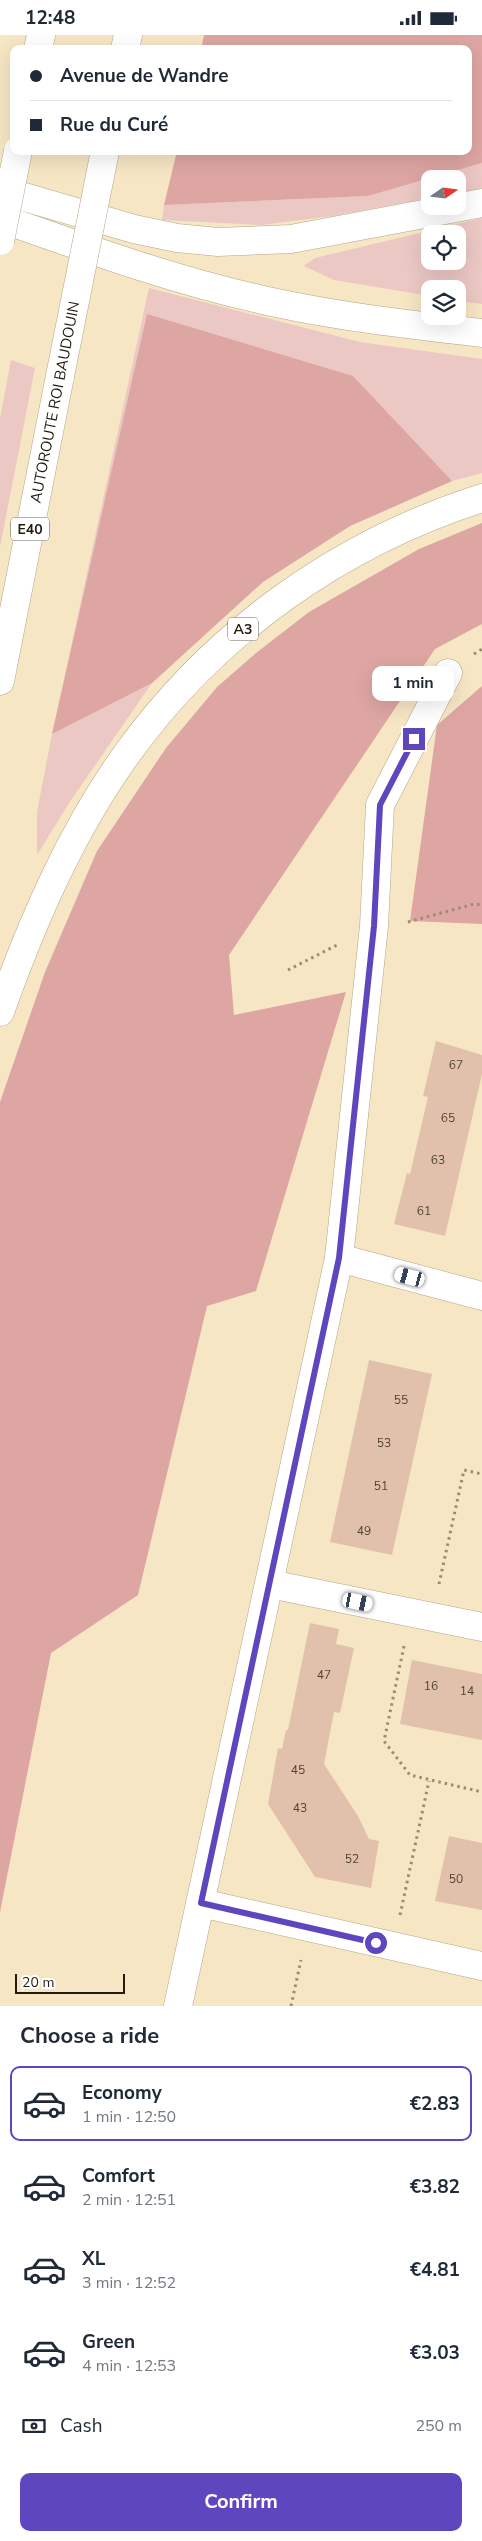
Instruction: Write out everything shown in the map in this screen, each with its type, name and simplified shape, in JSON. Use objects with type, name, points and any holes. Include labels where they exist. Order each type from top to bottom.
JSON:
[{"type":"main road","points":[[0,241],[17,155]]},
{"type":"main road","name":"AUTOROUTE ROI BAUDOUIN","points":[[0,681],[103,155]]},
{"type":"main road","points":[[0,189],[134,229],[177,238],[218,242],[292,239],[482,203]]},
{"type":"main road","points":[[0,218],[133,265],[272,302],[369,319],[482,333]]},
{"type":"main road","name":"A3","points":[[0,1012],[15,969],[74,843],[101,794],[129,751],[167,704],[212,657],[249,623],[302,583],[357,550],[396,531],[482,498]]},
{"type":"main road","points":[[178,2006],[339,1258],[374,926],[380,805],[448,673]]},
{"type":"main road","points":[[339,1258],[482,1296]]},
{"type":"main road","points":[[270,1584],[482,1627]]},
{"type":"main road","points":[[201,1903],[482,1966]]},
{"type":"path","points":[[482,1474],[464,1470],[384,1741],[410,1775],[482,1792]]},
{"type":"path","points":[[394,1947],[429,1781]]},
{"type":"path","points":[[291,2006],[308,1927]]},
{"type":"shaded area","points":[[204,35],[482,35],[482,163],[458,170],[421,170],[421,181],[368,196],[164,205],[176,155],[472,155],[472,45],[202,45]]},
{"type":"shaded area","points":[[482,163],[482,188],[466,191],[466,170],[458,170]]},
{"type":"shaded area","points":[[421,181],[421,200],[332,216],[261,225],[162,220],[164,205],[368,196]]},
{"type":"shaded area","points":[[482,218],[482,304],[466,302],[466,280],[421,280],[421,294],[334,280],[304,266],[315,258],[421,233],[421,270],[466,270],[466,225],[453,225]]},
{"type":"shaded area","points":[[149,288],[360,342],[482,359],[482,473],[452,481],[350,526],[262,582],[152,683],[71,800],[37,855],[37,812],[52,734]]},
{"type":"shaded area","points":[[147,314],[353,376],[452,481],[350,526],[263,582],[152,683],[52,734]]},
{"type":"shaded area","points":[[11,360],[35,368],[0,547],[0,418]]},
{"type":"shaded area","points":[[482,523],[482,624],[435,649],[229,955],[234,1015],[346,992],[256,1291],[207,1306],[138,1595],[51,1653],[0,1912],[0,1102],[45,972],[97,851],[166,748],[217,687],[256,653],[309,612],[419,549]]},
{"type":"shaded area","points":[[482,686],[482,924],[410,921],[437,725]]},
{"type":"building","points":[[436,1041],[482,1055],[482,1074],[445,1236],[394,1224],[407,1173],[410,1174],[428,1097],[423,1096]]},
{"type":"building","points":[[369,1360],[432,1374],[392,1555],[330,1542]]},
{"type":"building","points":[[310,1623],[339,1629],[336,1644],[354,1648],[340,1713],[334,1712],[324,1764],[358,1816],[369,1839],[379,1841],[371,1888],[315,1877],[268,1804],[278,1748],[282,1749],[286,1730],[288,1730]]},
{"type":"building","points":[[412,1660],[482,1674],[482,1740],[400,1724]]},
{"type":"building","points":[[449,1836],[482,1843],[482,1910],[435,1901]]},
{"type":"route","points":[[376,1943],[201,1903],[339,1258],[374,926],[380,805],[414,739]]}]
